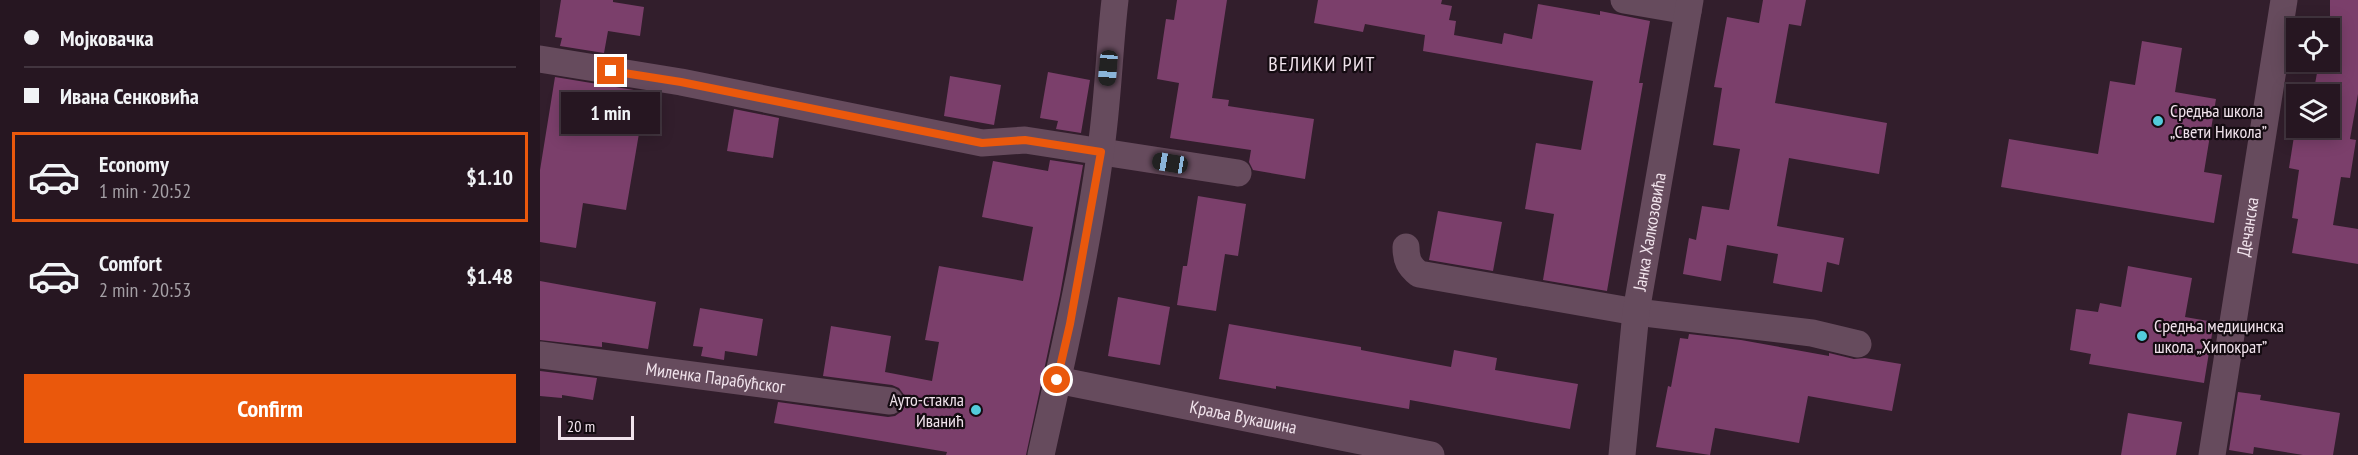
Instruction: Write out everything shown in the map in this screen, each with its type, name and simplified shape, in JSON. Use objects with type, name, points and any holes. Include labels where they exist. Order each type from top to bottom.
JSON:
[{"type":"street","points":[[1041,455],[1070,324],[1101,152],[1115,0]]},
{"type":"street","name":"Јанка Халкозовића","points":[[1622,455],[1636,312],[1689,5],[1624,0]]},
{"type":"street","name":"Дечанска","points":[[2212,455],[2284,0]]},
{"type":"street","points":[[540,59],[681,82],[982,143],[1025,140],[1238,173]]},
{"type":"street","points":[[1406,247],[1406,258],[1411,268],[1419,274],[1636,312],[1812,333],[1858,344]]},
{"type":"street","name":"Миленка Парабућског","points":[[540,355],[890,401]]},
{"type":"street","name":"Краља Вукашина","points":[[1057,380],[1361,448],[1431,455]]},
{"type":"building","points":[[561,0],[613,0],[613,2],[644,7],[640,36],[608,31],[604,53],[560,46],[562,38],[555,37]]},
{"type":"building","points":[[1177,0],[1227,0],[1212,98],[1229,100],[1228,106],[1314,119],[1305,179],[1253,170],[1249,162],[1251,150],[1170,138],[1179,83],[1157,79],[1166,19],[1174,20]]},
{"type":"building","points":[[1318,0],[1442,0],[1441,4],[1452,6],[1449,20],[1456,21],[1454,35],[1502,44],[1504,33],[1532,39],[1538,4],[1600,15],[1600,11],[1650,21],[1639,83],[1643,83],[1607,291],[1543,280],[1554,214],[1525,209],[1536,143],[1581,150],[1593,81],[1423,51],[1425,35],[1365,24],[1363,32],[1314,23]]},
{"type":"building","points":[[1763,0],[1806,0],[1801,26],[1789,24],[1775,103],[1887,123],[1879,174],[1789,158],[1777,226],[1844,238],[1839,265],[1827,262],[1822,292],[1773,283],[1778,254],[1727,245],[1721,281],[1683,274],[1689,238],[1696,240],[1702,206],[1729,210],[1740,149],[1713,145],[1722,88],[1714,87],[1727,17],[1759,23]]},
{"type":"building","points":[[2330,0],[2358,0],[2358,94],[2350,139],[2356,140],[2350,178],[2341,177],[2333,225],[2358,229],[2358,264],[2292,253],[2298,219],[2292,218],[2299,170],[2289,168],[2294,138],[2340,138],[2340,84],[2315,84],[2317,72],[2340,72],[2340,18],[2330,18]]},
{"type":"building","points":[[2142,41],[2182,48],[2175,92],[2216,99],[2204,172],[2222,175],[2214,223],[2001,187],[2009,139],[2098,154],[2110,81],[2135,85]]},
{"type":"building","points":[[1048,72],[1090,80],[1081,133],[1056,129],[1058,121],[1040,118]]},
{"type":"building","points":[[950,76],[1001,85],[994,125],[944,116]]},
{"type":"building","points":[[555,77],[646,92],[626,210],[583,203],[576,248],[540,242],[540,170]]},
{"type":"building","points":[[734,109],[779,118],[773,158],[727,151]]},
{"type":"building","points":[[1050,160],[1083,165],[1060,295],[1026,455],[946,455],[947,452],[774,423],[778,402],[888,417],[895,416],[902,411],[905,396],[899,388],[892,385],[823,376],[831,326],[891,336],[885,372],[932,381],[939,342],[925,340],[939,266],[1023,281],[1033,227],[982,217],[993,161],[1048,171]]},
{"type":"building","points":[[1198,196],[1246,204],[1238,256],[1225,254],[1216,311],[1177,305],[1183,266],[1187,266]]},
{"type":"building","points":[[1438,211],[1502,222],[1493,271],[1429,260]]},
{"type":"building","name":"Средња медицинска школа „Хипократ”","points":[[2128,266],[2192,278],[2185,317],[2214,322],[2204,383],[2089,364],[2091,354],[2070,350],[2076,309],[2098,312],[2100,303],[2121,307]]},
{"type":"building","points":[[540,281],[656,302],[648,349],[602,342],[602,347],[540,340]]},
{"type":"building","points":[[1118,297],[1170,307],[1160,365],[1108,356]]},
{"type":"building","points":[[700,308],[763,319],[757,356],[725,351],[724,360],[701,356],[703,347],[693,346]]},
{"type":"building","points":[[1229,324],[1361,347],[1361,350],[1451,367],[1454,350],[1497,358],[1495,370],[1578,384],[1570,429],[1410,400],[1409,409],[1276,386],[1276,389],[1219,379]]},
{"type":"building","points":[[1689,334],[1741,340],[1829,356],[1829,353],[1854,359],[1865,358],[1901,364],[1892,411],[1808,396],[1799,443],[1715,428],[1710,455],[1656,447],[1680,338],[1688,339]]},
{"type":"building","points":[[540,371],[597,378],[593,400],[562,395],[562,398],[540,396]]},
{"type":"building","points":[[2238,392],[2261,395],[2260,400],[2340,413],[2333,455],[2303,455],[2254,447],[2253,454],[2229,450]]},
{"type":"building","points":[[2128,413],[2182,422],[2176,455],[2121,455]]},
{"type":"place","name":"Средња школа „Свети Никола”","points":[[2158,121]]},
{"type":"place","name":"Средња медицинска школа „Хипократ”","points":[[2142,336]]},
{"type":"place","name":"Ауто-стакла Иванић","points":[[976,410]]},
{"type":"district","name":"ВЕЛИКИ РИТ","points":[[1322,64]]},
{"type":"route","points":[[611,71],[681,82],[982,143],[1025,140],[1101,152],[1070,324],[1057,380]]}]
